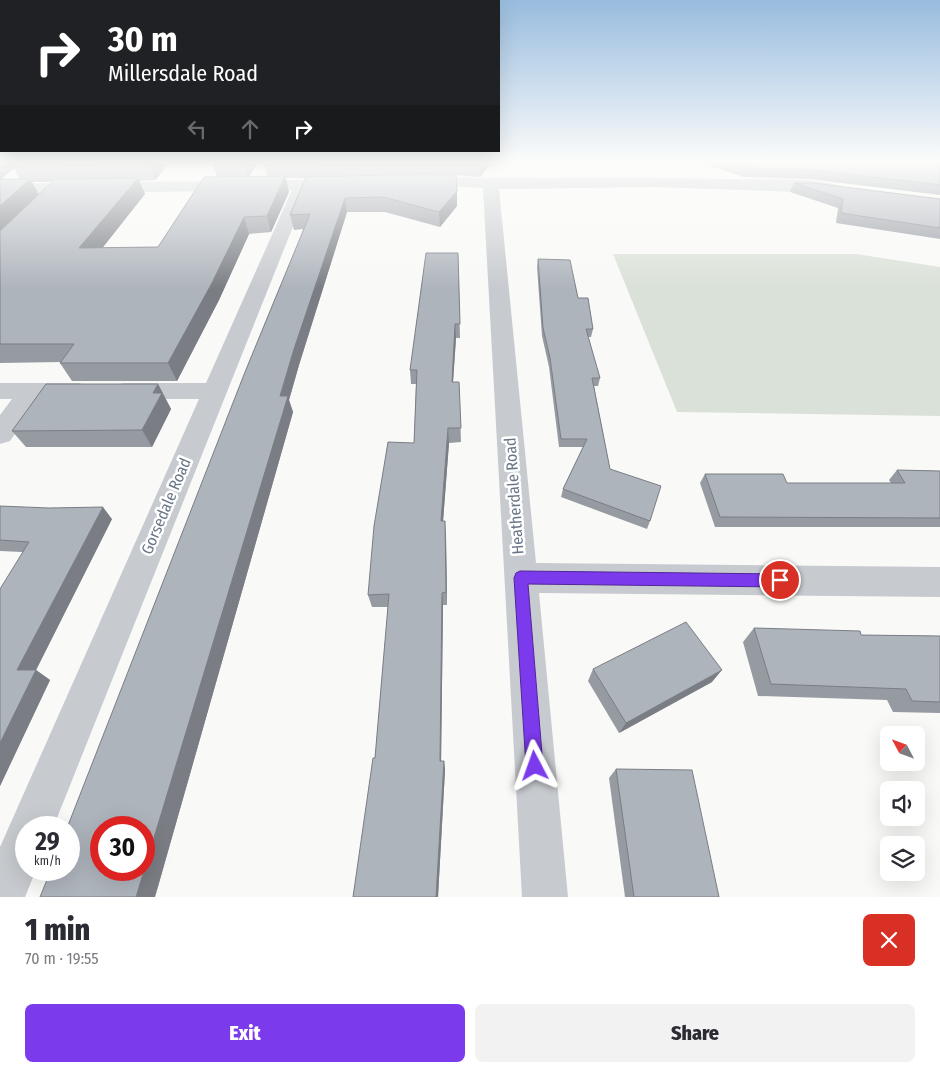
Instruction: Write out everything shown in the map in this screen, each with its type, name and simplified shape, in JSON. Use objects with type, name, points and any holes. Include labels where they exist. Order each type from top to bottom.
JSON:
[{"type":"street","name":"Gorsedale Road","points":[[37,816],[294,205]]},
{"type":"street","name":"Heatherdale Road","points":[[493,205],[545,897]]},
{"type":"street","points":[[0,391],[215,391]]},
{"type":"street","points":[[0,434],[32,391]]},
{"type":"street","points":[[520,578],[940,582]]},
{"type":"street","points":[[2,897],[15,866]]},
{"type":"shaded area","points":[[613,254],[856,254],[940,267],[940,416],[677,412]]},
{"type":"building","points":[[28,205],[115,205],[79,248],[158,247],[186,205],[272,205],[267,216],[244,217],[212,283],[168,363],[60,363],[74,344],[0,344],[0,231]]},
{"type":"building","points":[[294,205],[343,205],[294,349],[280,396],[288,396],[155,834],[155,816],[90,816],[90,881],[141,881],[136,897],[40,897],[47,881],[80,881],[80,816],[72,816],[245,372],[310,214],[290,215]]},
{"type":"building","points":[[412,205],[445,205],[439,212]]},
{"type":"building","points":[[842,205],[940,205],[940,228],[841,213]]},
{"type":"building","points":[[426,253],[458,253],[460,324],[455,324],[452,382],[459,382],[461,428],[448,428],[441,521],[445,521],[446,592],[442,593],[440,761],[444,761],[436,897],[353,897],[373,758],[375,758],[389,594],[368,595],[374,526],[388,442],[414,443],[417,370],[410,370]]},
{"type":"building","points":[[538,259],[570,260],[578,298],[588,298],[593,329],[586,329],[600,378],[592,378],[610,469],[661,486],[650,521],[563,489],[587,439],[561,439],[550,358],[543,328]]},
{"type":"building","points":[[46,384],[158,384],[153,393],[162,393],[142,430],[12,431]]},
{"type":"building","points":[[897,470],[940,471],[940,518],[720,517],[705,474],[783,474],[787,483],[905,483]]},
{"type":"building","points":[[0,506],[49,508],[103,507],[17,670],[36,670],[0,743],[0,589],[29,542],[0,540]]},
{"type":"building","points":[[686,622],[722,670],[626,723],[593,669]]},
{"type":"building","points":[[754,628],[860,631],[861,635],[940,636],[940,702],[912,701],[906,689],[771,684]]},
{"type":"building","points":[[616,769],[692,770],[719,897],[634,897]]},
{"type":"route","points":[[535,766],[520,578],[780,580]]}]
